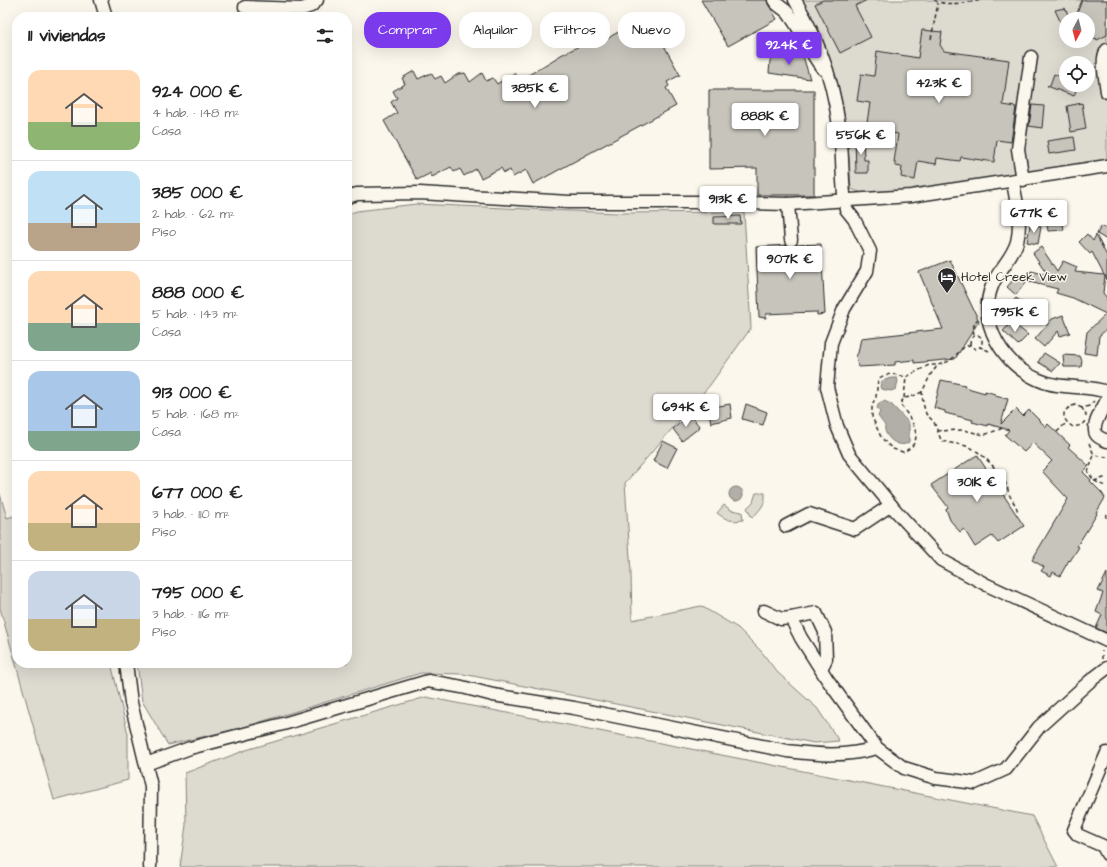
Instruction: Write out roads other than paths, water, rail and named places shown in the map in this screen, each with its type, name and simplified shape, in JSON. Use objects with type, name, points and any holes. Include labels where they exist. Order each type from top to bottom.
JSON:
[{"type":"lane","points":[[101,0],[105,12]]},
{"type":"lane","points":[[245,8],[302,9],[311,6],[316,0]]},
{"type":"lane","points":[[774,0],[778,6],[787,11],[816,61],[830,78]]},
{"type":"lane","points":[[796,0],[825,60],[830,78],[837,109],[846,209],[854,219],[870,251],[867,270],[844,309],[831,343],[827,387],[837,426],[849,454],[941,560],[987,585],[1105,641]]},
{"type":"lane","points":[[1107,50],[1104,53],[1104,62],[1107,92]]},
{"type":"lane","points":[[1030,57],[1018,149],[1018,234],[1011,256],[992,285],[987,315],[993,334],[1001,349],[1008,358],[1022,370],[1038,380],[1058,386],[1107,392],[1097,418],[1095,432],[1107,441]]},
{"type":"lane","points":[[352,196],[357,194],[420,193],[569,202],[701,202],[788,204],[911,196],[1018,181],[1107,166]]},
{"type":"lane","points":[[788,204],[791,240]]},
{"type":"lane","points":[[786,526],[809,514],[855,529],[892,505]]},
{"type":"lane","points":[[764,611],[781,619],[816,613],[825,632],[826,659],[821,669]]},
{"type":"lane","points":[[791,618],[821,669],[877,748],[904,768],[936,778],[974,783],[1006,769],[1039,727],[1106,666]]},
{"type":"lane","points":[[127,668],[131,703],[151,786],[150,867]]},
{"type":"lane","points":[[146,764],[190,748],[283,724],[428,680],[493,695],[574,708],[787,751],[815,755],[836,755],[860,753],[877,748]]},
{"type":"lane","points":[[1107,753],[1074,830],[1078,835],[1103,846],[1107,854]]},
{"type":"place","name":"Hotel Creek View","points":[[947,294]]}]
